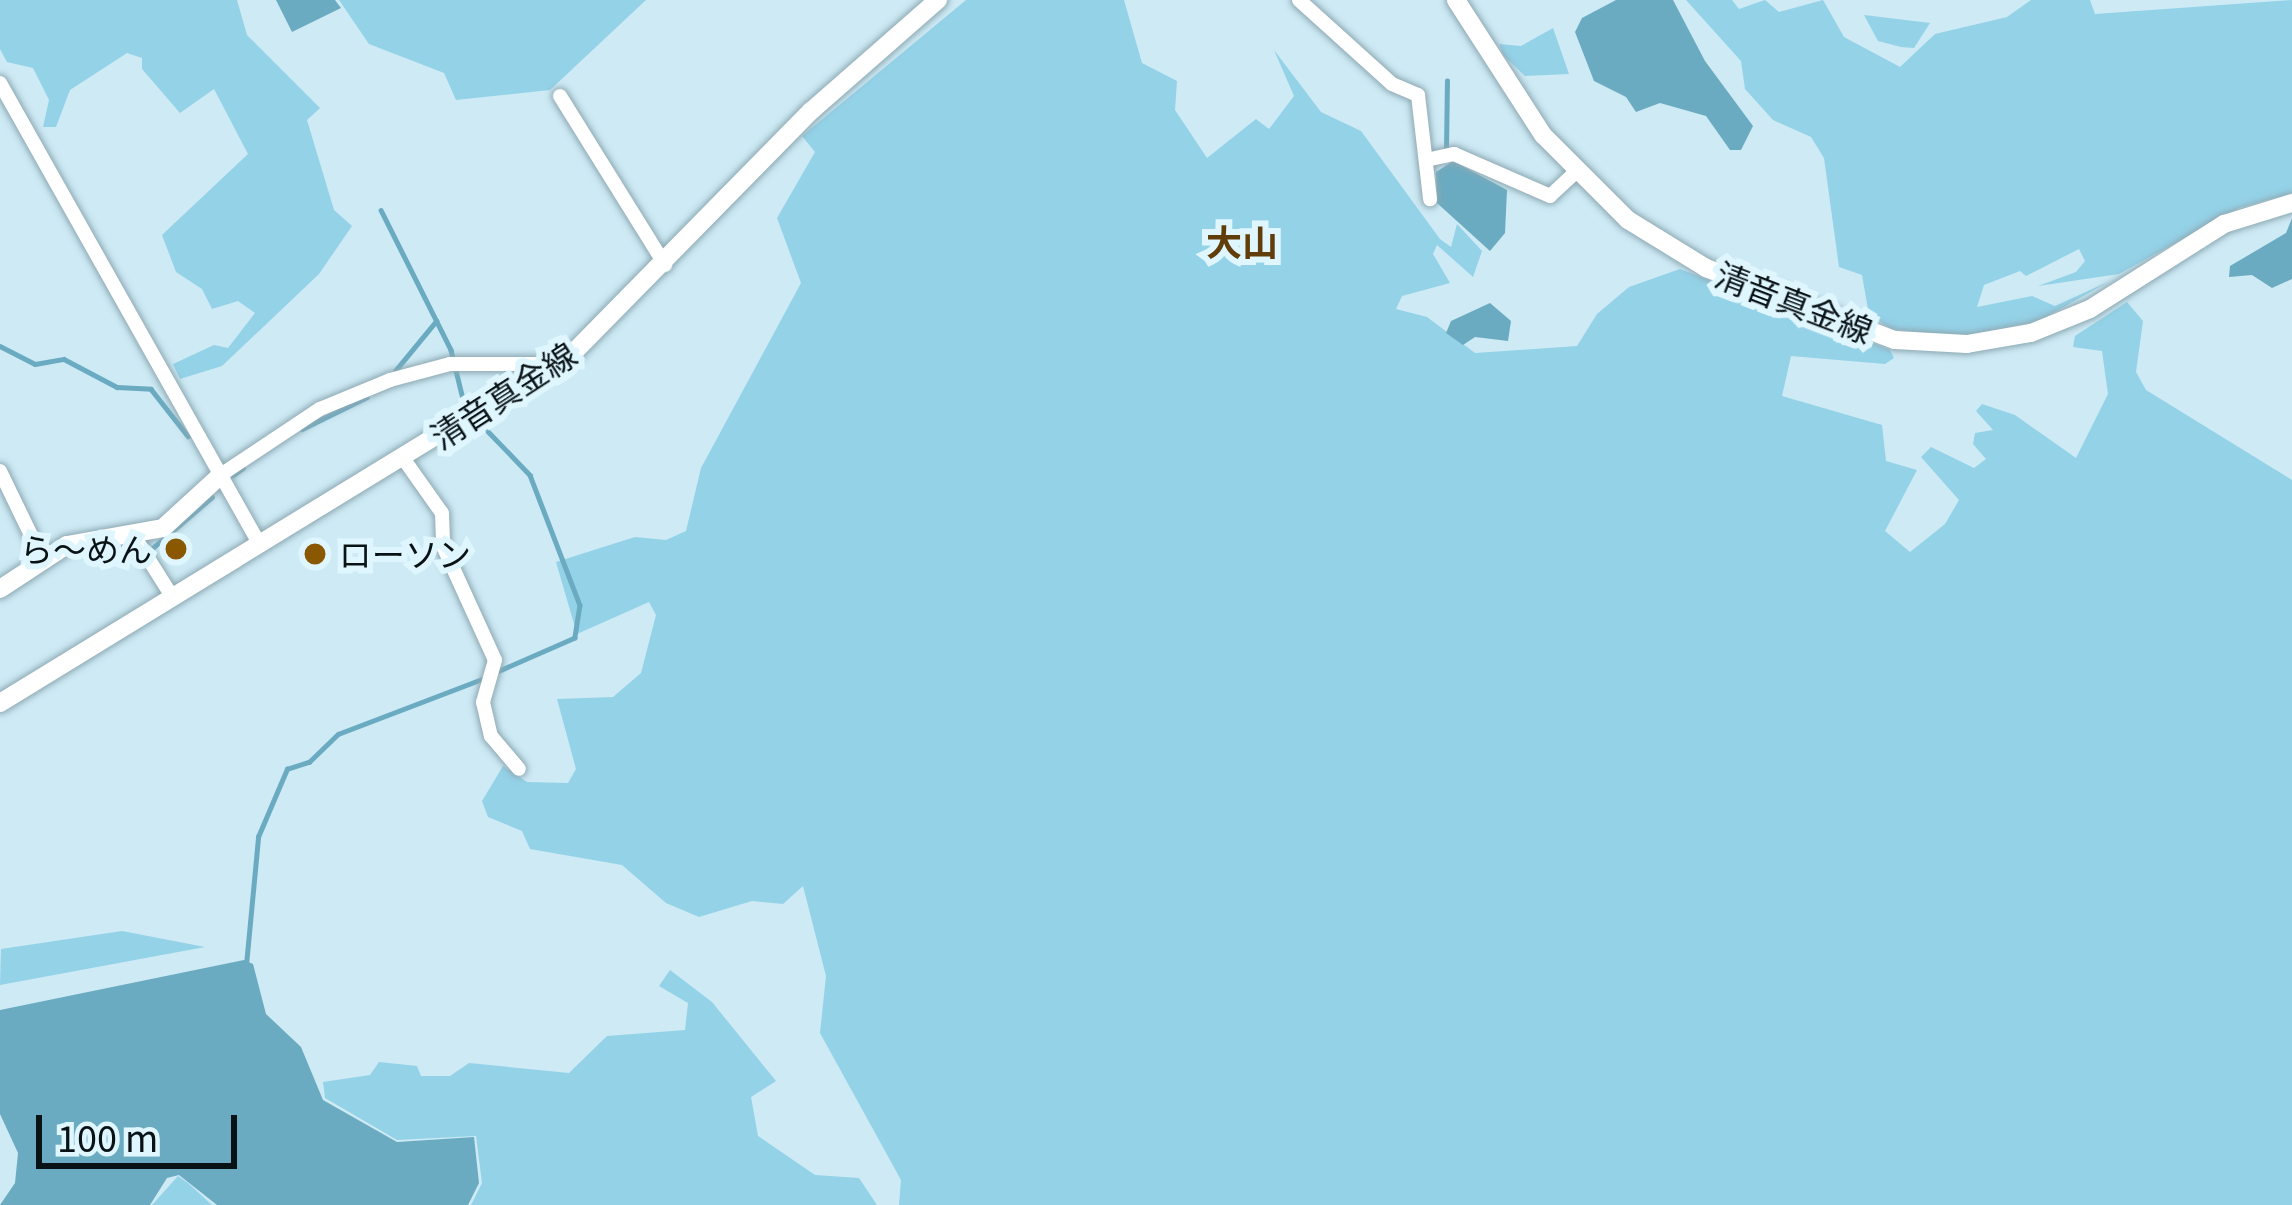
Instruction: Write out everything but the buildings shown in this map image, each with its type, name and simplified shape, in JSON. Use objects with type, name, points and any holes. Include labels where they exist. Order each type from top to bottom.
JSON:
[{"type":"main road","name":"清音真金線","points":[[0,703],[555,364],[665,265],[811,111],[938,0]]},
{"type":"main road","name":"清音真金線","points":[[1456,0],[1576,172],[1646,233],[1706,268],[1860,331],[1942,345],[2011,338],[2068,320],[2200,236],[2292,203]]},
{"type":"main road","points":[[0,589],[67,544],[134,536],[174,521],[222,474]]},
{"type":"street","points":[[1299,0],[1392,84],[1418,94],[1430,200]]},
{"type":"street","points":[[0,83],[260,545]]},
{"type":"street","points":[[560,97],[665,265]]},
{"type":"street","points":[[1426,160],[1446,154],[1550,196],[1576,172]]},
{"type":"street","points":[[222,474],[320,409],[452,364],[555,364]]},
{"type":"street","points":[[403,458],[442,513],[443,546],[492,674],[483,702],[491,736],[519,769]]},
{"type":"street","points":[[0,471],[42,558]]},
{"type":"street","points":[[134,536],[173,598]]},
{"type":"shaded area","points":[[0,0],[237,0],[247,35],[320,108],[307,120],[334,210],[352,226],[319,274],[222,366],[180,379],[173,364],[214,345],[228,348],[255,313],[238,301],[212,309],[202,289],[176,272],[162,235],[248,154],[214,89],[180,113],[142,69],[142,58],[127,53],[70,90],[56,127],[43,127],[49,100],[33,68],[7,62],[0,49]]},
{"type":"shaded area","points":[[276,0],[335,0],[341,8],[292,32]]},
{"type":"shaded area","points":[[339,0],[646,0],[550,90],[456,100],[444,73],[369,44]]},
{"type":"shaded area","points":[[966,0],[1124,0],[1142,63],[1177,81],[1175,110],[1207,158],[1256,119],[1269,129],[1294,96],[1274,50],[1321,112],[1361,131],[1440,239],[1451,247],[1457,224],[1482,251],[1473,277],[1437,245],[1433,254],[1450,283],[1402,296],[1396,309],[1427,317],[1475,353],[1577,346],[1597,314],[1629,287],[1680,269],[1890,350],[1894,358],[1885,364],[1791,356],[1782,396],[1882,425],[1886,461],[1917,470],[1885,531],[1910,552],[1945,524],[1959,500],[1921,457],[1931,447],[1974,468],[1986,459],[1973,444],[1975,433],[1993,430],[1976,411],[1982,404],[2015,415],[2076,458],[2108,394],[2102,351],[2073,347],[2075,336],[2127,302],[2143,321],[2136,372],[2146,390],[2292,480],[2292,1205],[899,1205],[901,1180],[820,1033],[826,976],[803,886],[783,904],[752,901],[699,917],[666,903],[622,865],[530,849],[522,831],[488,817],[482,801],[503,766],[527,782],[568,783],[576,769],[557,699],[613,697],[641,673],[656,615],[649,602],[577,634],[556,562],[635,537],[666,540],[686,531],[701,468],[801,283],[777,218],[815,152],[802,136]]},
{"type":"shaded area","points":[[1616,0],[1673,0],[1705,61],[1753,126],[1741,150],[1730,150],[1706,116],[1660,103],[1636,112],[1626,97],[1594,81],[1575,32],[1582,18]]},
{"type":"shaded area","points":[[1686,0],[1732,0],[1739,9],[1765,0],[1779,12],[1823,0],[1844,37],[1900,67],[1935,34],[2007,17],[2031,0],[2090,0],[2095,14],[2292,0],[2292,193],[2239,208],[2119,274],[2038,286],[2076,272],[2085,261],[2079,249],[2026,276],[2020,271],[1984,285],[1977,307],[2032,296],[2055,306],[2110,281],[2039,321],[1960,337],[1892,329],[1869,315],[1862,275],[1839,267],[1824,158],[1811,137],[1773,120],[1745,89],[1741,61]]},
{"type":"shaded area","points":[[1864,15],[1930,23],[1914,48],[1901,47],[1878,41]]},
{"type":"shaded area","points":[[1553,28],[1569,74],[1525,76],[1504,56],[1499,44],[1521,46]]},
{"type":"shaded area","points":[[1453,161],[1507,190],[1505,233],[1490,251],[1437,203],[1436,172]]},
{"type":"shaded area","points":[[2292,218],[2292,279],[2272,288],[2252,275],[2229,277],[2230,266],[2286,233]]},
{"type":"shaded area","points":[[1490,303],[1511,321],[1508,341],[1475,337],[1463,345],[1446,333],[1451,321]]},
{"type":"shaded area","points":[[122,931],[205,947],[0,985],[1,949]]},
{"type":"shaded area","points":[[244,960],[253,964],[266,1014],[301,1047],[323,1100],[397,1142],[474,1137],[479,1183],[468,1205],[217,1205],[179,1175],[167,1178],[150,1205],[0,1205],[15,1183],[18,1153],[0,1114],[0,1010]]},
{"type":"shaded area","points":[[670,970],[712,1002],[776,1081],[751,1097],[758,1136],[815,1175],[859,1178],[877,1205],[471,1205],[482,1183],[476,1136],[397,1140],[325,1098],[323,1082],[370,1075],[379,1062],[417,1066],[421,1076],[450,1076],[469,1063],[569,1073],[607,1036],[685,1030],[688,1003],[659,986]]},
{"type":"shaded area","points":[[178,1176],[188,1183],[212,1205],[152,1205]]},
{"type":"waterway","points":[[1446,150],[1447,81]]},
{"type":"waterway","points":[[381,210],[451,350],[465,407]]},
{"type":"waterway","points":[[395,371],[436,321]]},
{"type":"waterway","points":[[0,346],[35,364],[64,359],[117,387],[151,389],[188,436]]},
{"type":"waterway","points":[[302,429],[367,397]]},
{"type":"waterway","points":[[481,424],[530,475],[580,605],[575,638],[497,672]]},
{"type":"waterway","points":[[233,475],[243,468]]},
{"type":"waterway","points":[[148,552],[212,497]]},
{"type":"waterway","points":[[246,965],[258,837],[287,769],[309,762],[338,734],[487,677]]},
{"type":"place","name":"ら～めん","points":[[176,549]]},
{"type":"place","name":"ローソン","points":[[315,554]]},
{"type":"district","name":"大山","points":[[1242,241]]}]
